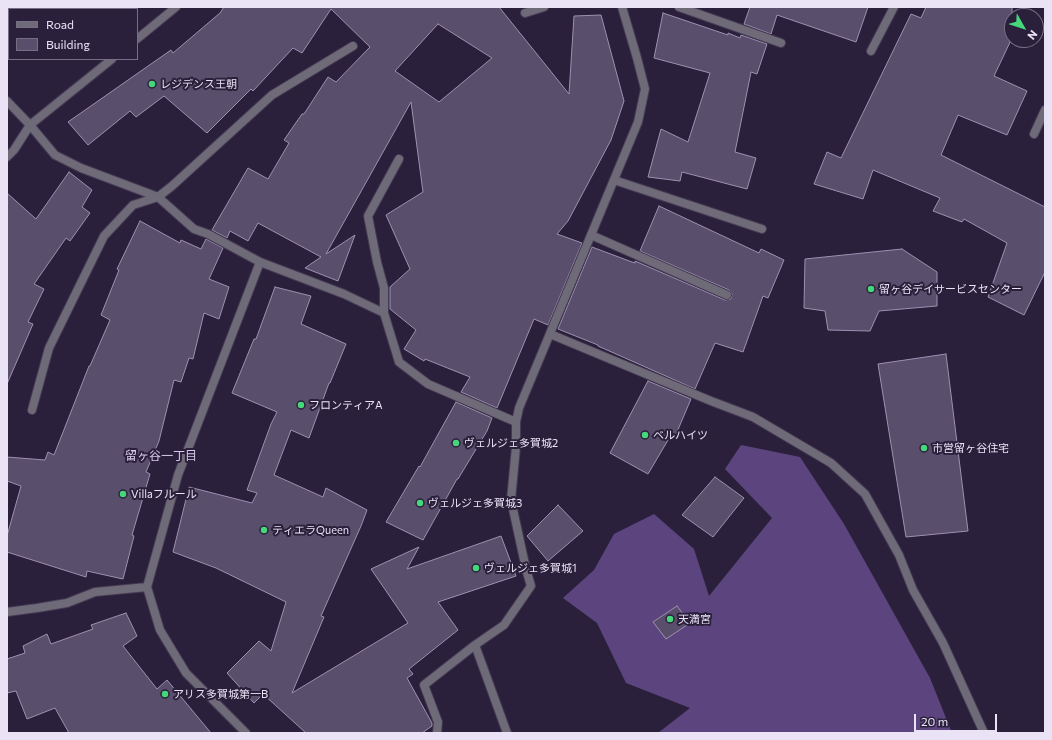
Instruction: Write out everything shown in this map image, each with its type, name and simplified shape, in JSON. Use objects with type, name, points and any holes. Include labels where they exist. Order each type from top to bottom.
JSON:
[{"type":"street","points":[[138,38],[176,7]]},
{"type":"street","points":[[525,13],[544,7]]},
{"type":"street","points":[[437,733],[438,722],[424,685],[475,645],[504,625],[531,586],[511,500],[516,447],[516,422],[519,408],[638,122],[645,89],[622,7]]},
{"type":"street","points":[[679,7],[781,43]]},
{"type":"street","points":[[871,51],[894,7]]},
{"type":"street","points":[[32,410],[49,348],[104,236],[133,205],[158,197],[272,95],[353,46]]},
{"type":"street","points":[[7,157],[14,150],[30,125],[111,60]]},
{"type":"street","points":[[7,101],[30,125],[55,155],[81,168],[158,197],[194,229],[208,234],[260,262],[344,294],[384,313]]},
{"type":"street","points":[[1034,134],[1045,110]]},
{"type":"street","points":[[399,159],[368,216],[384,288],[384,313],[399,362],[428,384],[516,422]]},
{"type":"street","points":[[614,180],[762,229]]},
{"type":"street","points":[[591,235],[727,295]]},
{"type":"street","points":[[246,733],[186,673],[160,630],[147,587],[178,475],[260,262]]},
{"type":"street","points":[[550,334],[753,417],[837,468],[865,494],[899,555],[913,590],[944,643],[984,733]]},
{"type":"street","points":[[7,612],[67,603],[95,592],[147,587]]},
{"type":"street","points":[[475,645],[507,733]]},
{"type":"shaded area","points":[[741,445],[800,457],[844,524],[930,678],[952,733],[658,733],[690,708],[626,683],[597,623],[563,598],[594,570],[614,534],[654,514],[694,549],[709,596],[772,518],[725,469]]},
{"type":"building","points":[[224,7],[499,7],[569,94],[574,16],[601,15],[624,101],[611,140],[568,221],[557,234],[582,243],[548,325],[534,319],[497,408],[461,392],[470,377],[425,359],[424,361],[404,349],[416,330],[390,309],[390,287],[410,269],[386,215],[423,192],[411,102],[326,254],[355,235],[338,281],[305,268],[321,257],[258,223],[248,241],[230,231],[227,238],[212,230],[248,168],[268,179],[289,143],[284,140],[302,114],[304,114],[328,77],[336,82],[370,47],[331,9],[302,53],[293,48],[253,91],[251,89],[207,133],[164,96],[136,117],[130,111],[88,145],[68,122],[171,50],[173,53],[220,13]],"holes":[[[438,24],[492,58],[439,102],[395,71]]]},
{"type":"building","points":[[750,7],[868,7],[856,42],[777,15],[771,34],[744,24]]},
{"type":"building","points":[[926,7],[1012,7],[1004,8],[1004,48],[1007,48],[994,76],[1027,91],[1007,135],[958,115],[941,155],[1045,207],[1045,272],[1024,315],[988,297],[1007,243],[964,219],[962,222],[933,211],[940,198],[873,170],[863,199],[814,184],[827,152],[841,158],[911,14],[921,18]]},
{"type":"building","points":[[663,13],[728,35],[728,33],[740,38],[741,35],[767,44],[757,74],[751,72],[735,152],[756,158],[747,189],[682,172],[680,181],[648,177],[661,129],[688,142],[710,73],[654,58]]},
{"type":"building","points":[[69,172],[92,190],[82,207],[90,213],[70,241],[66,238],[34,284],[44,289],[28,322],[33,324],[7,384],[7,193],[36,219]]},
{"type":"building","points":[[659,206],[759,253],[761,249],[784,260],[768,298],[763,296],[743,352],[715,343],[695,389],[598,345],[558,329],[592,247],[635,263],[635,261],[725,300],[731,299],[732,294],[729,290],[640,251]]},
{"type":"building","points":[[140,221],[180,243],[181,240],[201,249],[206,239],[223,248],[209,279],[229,287],[219,319],[204,313],[193,359],[189,358],[181,382],[174,380],[159,441],[146,472],[150,474],[132,535],[134,536],[123,579],[87,571],[86,577],[7,552],[7,536],[21,486],[7,481],[7,457],[45,460],[48,452],[54,455],[89,366],[110,320],[101,315],[119,270],[117,269]]},
{"type":"building","name":"留ヶ谷デイサービスセンター","points":[[902,249],[937,272],[937,306],[879,311],[870,331],[828,330],[825,311],[804,308],[805,259]]},
{"type":"building","points":[[275,287],[311,296],[301,324],[346,344],[329,383],[309,438],[291,430],[274,475],[323,497],[326,488],[367,510],[321,616],[324,617],[292,693],[408,623],[371,569],[419,547],[407,569],[501,536],[516,576],[438,602],[458,630],[409,669],[413,674],[407,678],[432,723],[432,726],[422,733],[306,733],[263,694],[254,703],[227,673],[259,641],[271,651],[286,602],[216,568],[173,552],[189,487],[252,503],[257,493],[247,490],[271,424],[277,412],[232,393],[254,339],[256,339]]},
{"type":"building","name":"市営留ヶ谷住宅","points":[[946,354],[968,531],[906,537],[878,364]]},
{"type":"building","name":"ベルハイツ","points":[[648,381],[691,399],[674,439],[671,435],[648,474],[610,453]]},
{"type":"building","points":[[456,402],[492,418],[487,431],[457,479],[423,540],[386,522],[419,466],[420,467]]},
{"type":"building","points":[[715,477],[744,498],[713,537],[682,515]]},
{"type":"building","points":[[558,505],[583,531],[548,561],[527,536]]},
{"type":"building","points":[[677,606],[690,623],[666,639],[653,622]]},
{"type":"building","points":[[126,613],[137,636],[123,646],[157,689],[167,680],[211,733],[69,733],[55,708],[27,719],[16,691],[7,693],[7,659],[25,653],[23,646],[47,634],[51,644],[93,629],[91,625]]},
{"type":"place","name":"レジデンス王朝","points":[[152,84]]},
{"type":"place","name":"留ヶ谷デイサービスセンター","points":[[871,289]]},
{"type":"place","name":"フロンティアA","points":[[301,405]]},
{"type":"place","name":"ベルハイツ","points":[[645,435]]},
{"type":"place","name":"ヴェルジェ多賀城2","points":[[456,443]]},
{"type":"place","name":"市営留ヶ谷住宅","points":[[924,448]]},
{"type":"place","name":"Villaフルール","points":[[123,494]]},
{"type":"place","name":"ヴェルジェ多賀城3","points":[[420,503]]},
{"type":"place","name":"ティエラQueen","points":[[264,530]]},
{"type":"place","name":"ヴェルジェ多賀城1","points":[[476,568]]},
{"type":"place","name":"天満宮","points":[[670,619]]},
{"type":"place","name":"アリス多賀城第一B","points":[[165,694]]},
{"type":"district","name":"留ヶ谷一丁目","points":[[161,456]]}]
